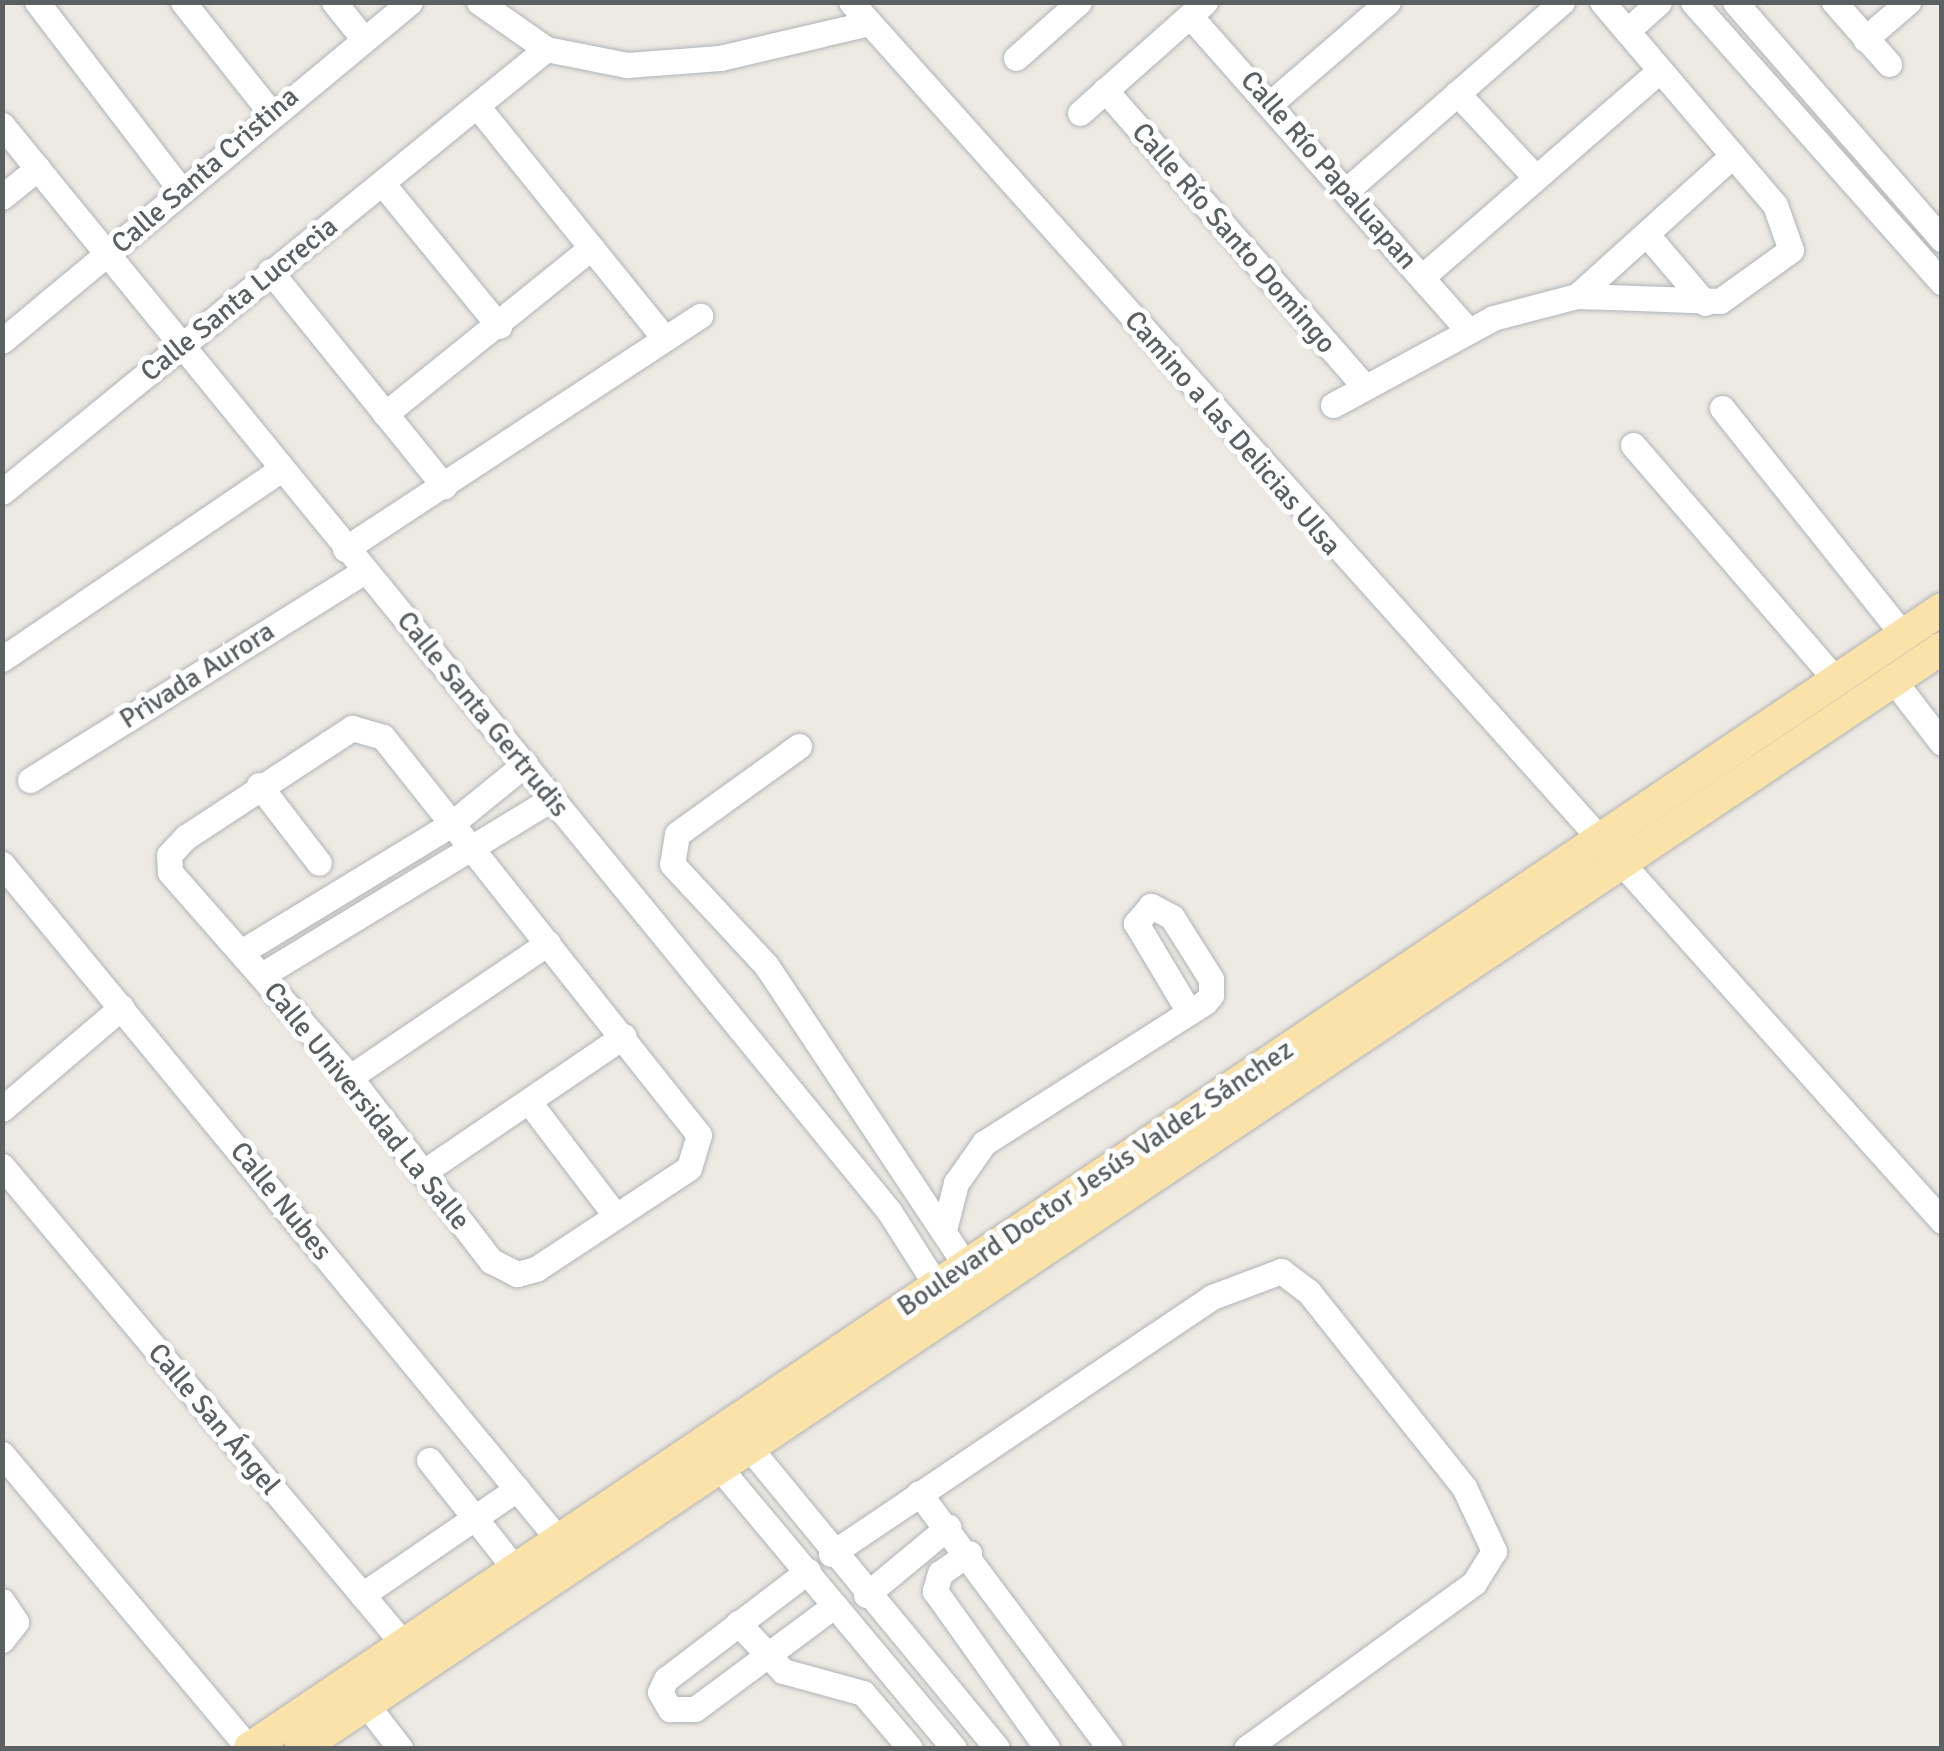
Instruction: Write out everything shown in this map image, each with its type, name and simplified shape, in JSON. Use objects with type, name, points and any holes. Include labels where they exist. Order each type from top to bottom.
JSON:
[{"type":"main road","name":"Boulevard Doctor Jesús Valdez Sánchez","points":[[301,1748],[366,1704],[404,1662],[515,1569],[558,1539],[974,1279],[1606,852],[1836,680],[1942,609]]},
{"type":"main road","name":"Boulevard Doctor Jesús Valdez Sánchez","points":[[1606,852],[1894,681],[1942,648]]},
{"type":"main road","name":"Boulevard Doctor Jesús Valdez Sánchez","points":[[249,1748],[404,1662],[718,1466],[944,1298]]},
{"type":"street","points":[[36,2],[180,189]]},
{"type":"street","points":[[183,2],[270,113]]},
{"type":"street","points":[[334,2],[363,38]]},
{"type":"street","name":"Calle Santa Cristina","points":[[2,341],[270,113],[410,2]]},
{"type":"street","points":[[479,2],[546,49],[666,64],[868,23]]},
{"type":"street","name":"Camino a las Delicias Ulsa","points":[[851,2],[1606,852],[1942,1221]]},
{"type":"street","points":[[1016,58],[1079,2]]},
{"type":"street","points":[[1272,102],[1388,2]]},
{"type":"street","points":[[1347,190],[1562,2]]},
{"type":"street","points":[[1333,405],[1465,327],[1577,296],[1705,303],[1732,298],[1791,250],[1775,205],[1616,12],[1659,2]]},
{"type":"street","points":[[1693,2],[1942,282]]},
{"type":"street","points":[[1735,2],[1942,241],[1921,261]]},
{"type":"street","points":[[1834,2],[1890,64]]},
{"type":"street","points":[[1866,39],[1908,2]]},
{"type":"street","points":[[1080,112],[1197,9]]},
{"type":"street","name":"Calle Río Papaluapan","points":[[1197,9],[1465,327]]},
{"type":"street","name":"Calle Santa Lucrecia","points":[[2,492],[546,49]]},
{"type":"street","points":[[1422,276],[1660,70]]},
{"type":"street","name":"Calle Río Santo Domingo","points":[[1105,90],[1364,386]]},
{"type":"street","points":[[1458,93],[1534,176]]},
{"type":"street","points":[[477,106],[664,338]]},
{"type":"street","name":"Calle Santa Gertrudis","points":[[2,125],[185,343],[345,549],[888,1211],[944,1298]]},
{"type":"street","points":[[1577,296],[1733,156]]},
{"type":"street","points":[[2,197],[38,168]]},
{"type":"street","points":[[382,183],[498,326]]},
{"type":"street","points":[[1648,236],[1705,303]]},
{"type":"street","points":[[385,414],[591,248]]},
{"type":"street","points":[[270,271],[444,486]]},
{"type":"street","points":[[345,549],[700,316]]},
{"type":"street","points":[[1722,408],[1902,635]]},
{"type":"street","points":[[1633,446],[1836,680]]},
{"type":"street","points":[[2,659],[282,469]]},
{"type":"street","name":"Privada Aurora","points":[[30,780],[365,571]]},
{"type":"street","points":[[1894,681],[1942,743]]},
{"type":"street","points":[[319,863],[259,785],[352,728],[383,737],[450,826],[692,1119],[697,1159],[615,1215],[529,1102]]},
{"type":"street","points":[[799,746],[678,834],[672,864],[766,965],[974,1279]]},
{"type":"street","points":[[241,952],[450,826],[525,764]]},
{"type":"street","name":"Calle Universidad La Salle","points":[[259,785],[186,836],[169,855],[170,872],[350,1076],[491,1262],[517,1274],[536,1269],[615,1215]]},
{"type":"street","points":[[262,975],[552,799]]},
{"type":"street","name":"Calle Nubes","points":[[2,864],[558,1539]]},
{"type":"street","points":[[350,1076],[548,943]]},
{"type":"street","points":[[2,1109],[122,1008]]},
{"type":"street","points":[[944,1230],[956,1183],[984,1143],[1189,1012]]},
{"type":"street","points":[[424,1171],[624,1036]]},
{"type":"street","name":"Calle San Ángel","points":[[2,1166],[362,1594],[404,1662]]},
{"type":"street","points":[[831,1554],[1212,1297],[1268,1270],[1290,1276],[1464,1487],[1494,1551],[1474,1583],[1248,1748]]},
{"type":"street","points":[[748,1446],[831,1554],[997,1748]]},
{"type":"street","points":[[2,1454],[249,1748]]},
{"type":"street","points":[[429,1460],[515,1569]]},
{"type":"street","points":[[718,1466],[954,1748]]},
{"type":"street","points":[[362,1594],[517,1489]]},
{"type":"street","points":[[918,1493],[968,1553],[1110,1748]]},
{"type":"street","points":[[866,1596],[948,1528]]},
{"type":"street","points":[[968,1553],[940,1573],[935,1591],[1047,1748]]},
{"type":"street","points":[[808,1571],[666,1679],[660,1692],[670,1708],[695,1709],[835,1605]]},
{"type":"street","points":[[2,1601],[16,1622],[2,1640]]},
{"type":"street","points":[[738,1622],[765,1658],[862,1694],[910,1748]]},
{"type":"street","points":[[924,1716],[950,1696]]},
{"type":"street","points":[[366,1704],[400,1748]]}]
